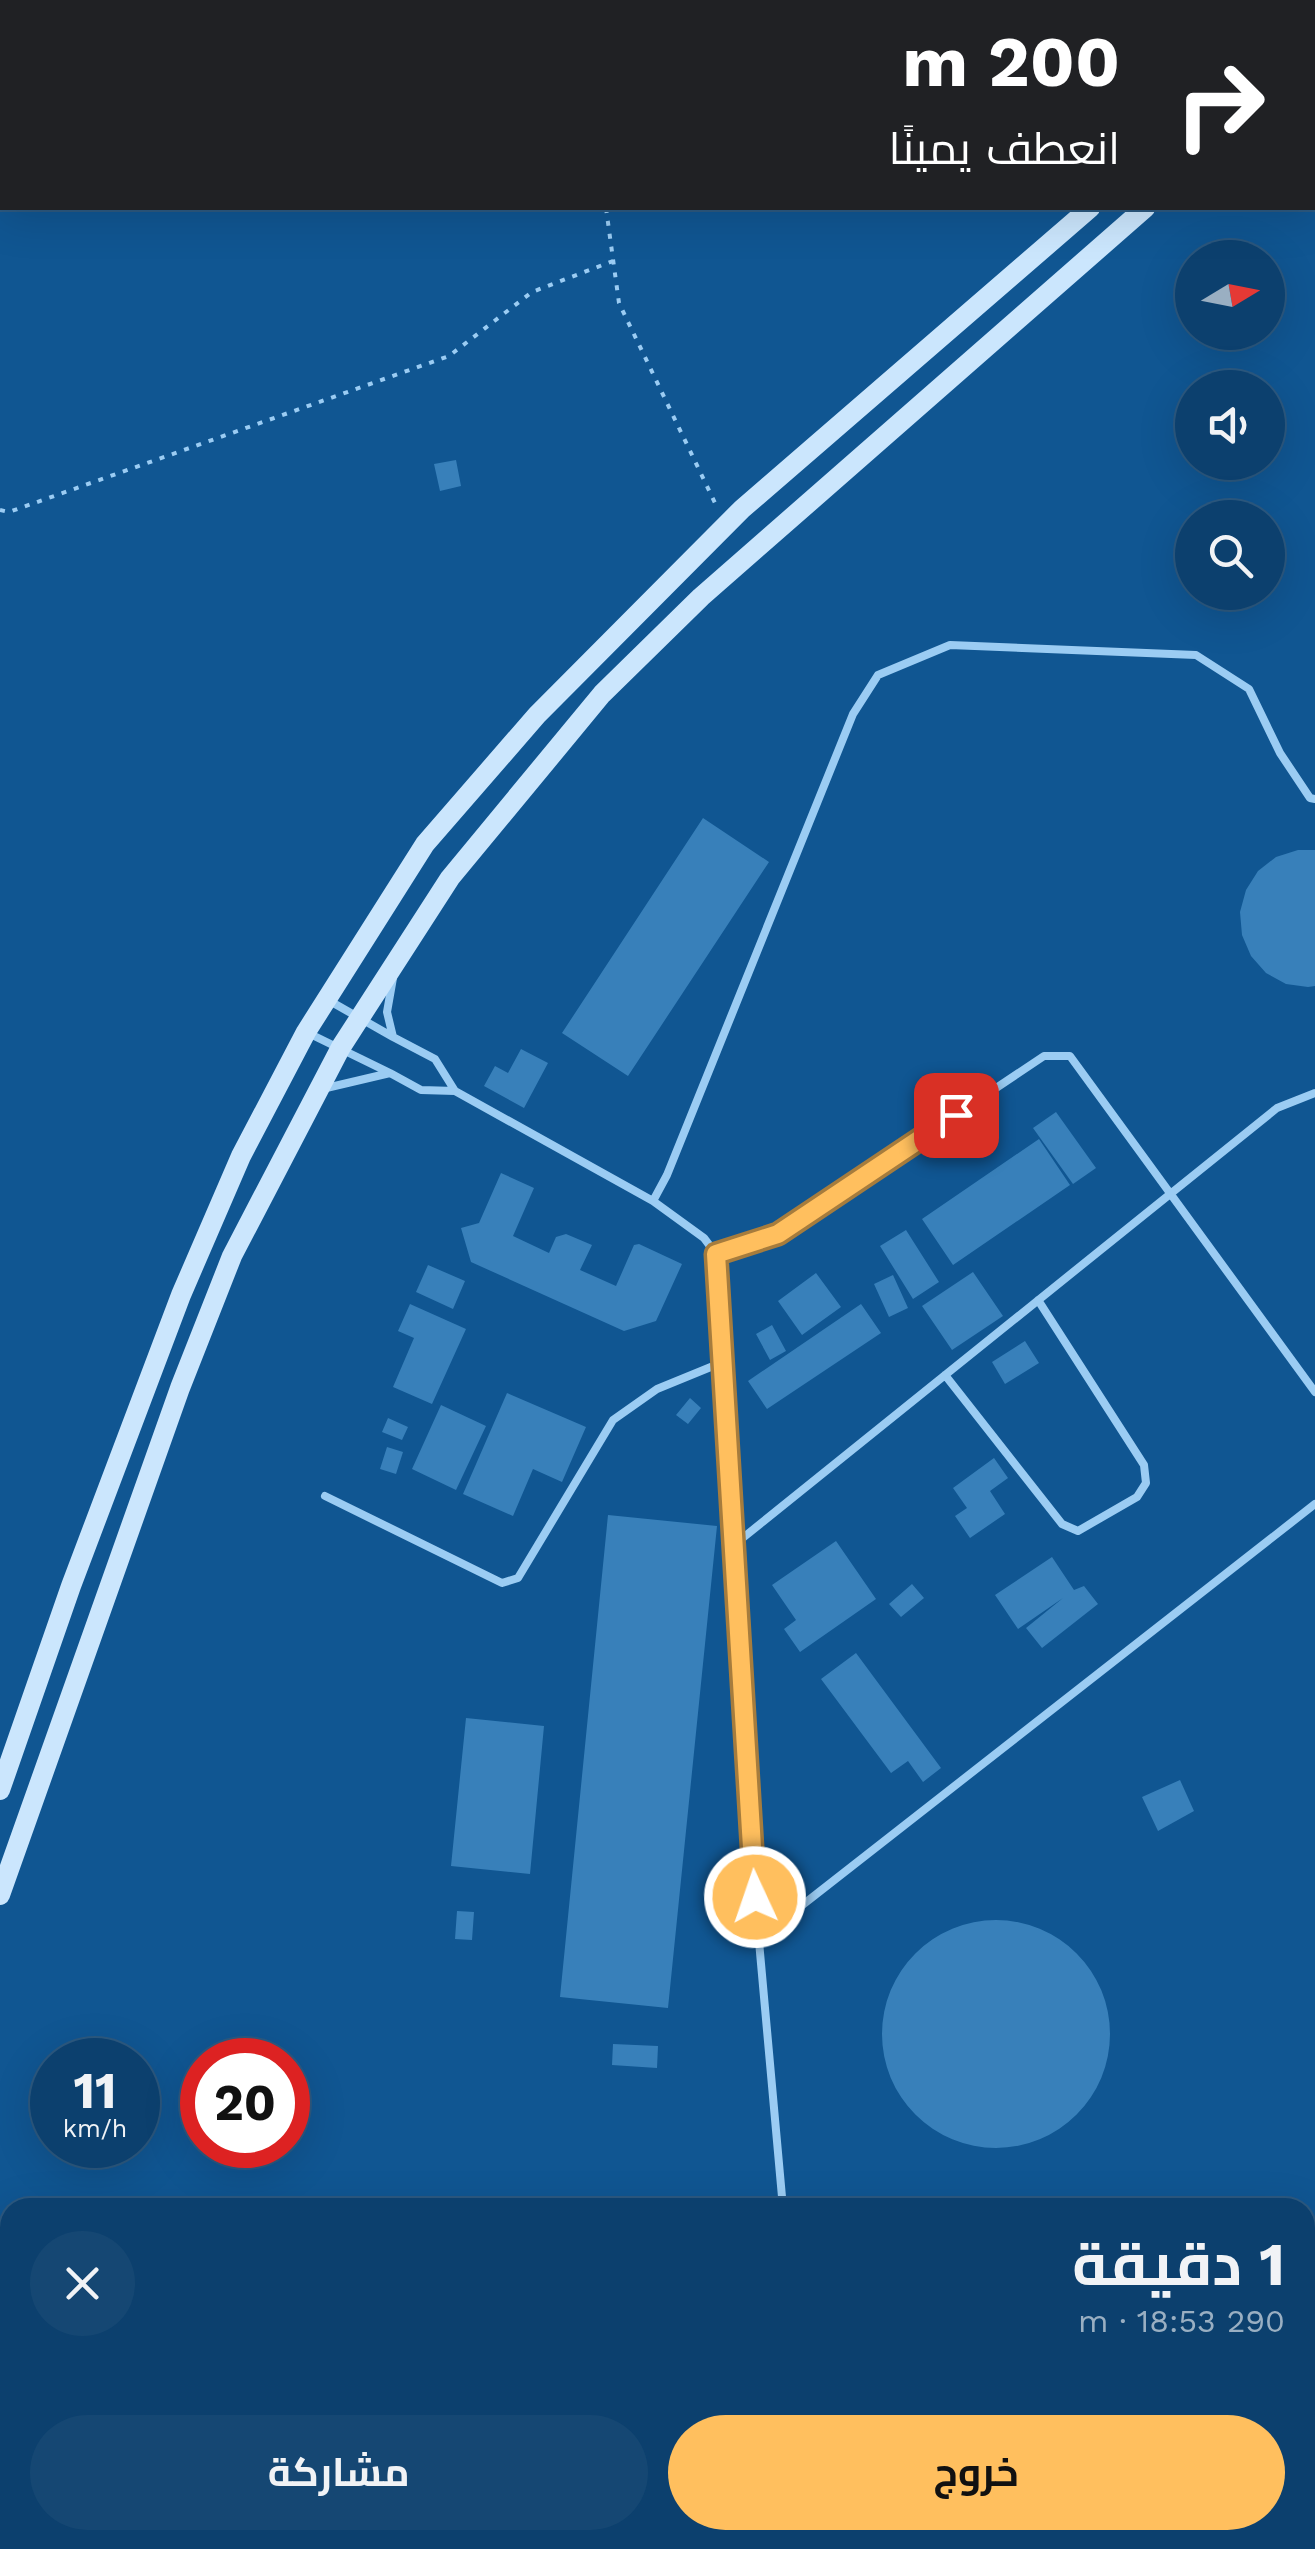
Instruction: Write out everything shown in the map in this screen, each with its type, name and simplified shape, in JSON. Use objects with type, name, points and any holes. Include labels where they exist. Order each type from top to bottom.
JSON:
[{"type":"main road","points":[[0,1790],[71,1586],[233,1173],[306,1032],[425,844],[537,714],[726,525],[1088,210]]},
{"type":"main road","points":[[0,1895],[103,1600],[232,1256],[341,1047],[402,949],[486,832],[602,694],[701,597],[1143,210]]},
{"type":"main road","points":[[71,1586],[103,1600]]},
{"type":"lane","points":[[653,1201],[667,1175],[853,714],[878,675],[950,645],[1196,655],[1249,689],[1280,753],[1310,798],[1315,799]]},
{"type":"lane","points":[[392,1037],[388,1012],[402,949]]},
{"type":"lane","points":[[328,1000],[435,1059],[455,1091]]},
{"type":"lane","points":[[306,1032],[421,1090],[455,1091],[653,1201],[704,1238],[716,1254],[758,1939],[781,2198]]},
{"type":"lane","points":[[716,1254],[778,1234],[1044,1056],[1058,1053],[1070,1056],[1315,1392]]},
{"type":"lane","points":[[318,1090],[390,1074]]},
{"type":"lane","points":[[734,1545],[1277,1108],[1315,1094]]},
{"type":"lane","points":[[944,1375],[1062,1524],[1078,1531],[1137,1497],[1146,1483],[1144,1465],[1038,1300]]},
{"type":"lane","points":[[325,1496],[502,1583],[518,1578],[613,1420],[657,1389],[722,1362]]},
{"type":"lane","points":[[758,1939],[1315,1504]]},
{"type":"path","points":[[606,210],[619,304],[726,525]]},
{"type":"path","points":[[0,510],[9,512],[449,356],[532,292],[613,262]]},
{"type":"building","points":[[456,460],[461,486],[440,491],[434,464]]},
{"type":"building","points":[[703,818],[769,862],[628,1076],[562,1033]]},
{"type":"building","points":[[1298,850],[1315,850],[1315,986],[1308,987],[1286,984],[1266,973],[1251,956],[1242,935],[1240,912],[1246,890],[1258,871],[1276,857]]},
{"type":"building","points":[[521,1049],[548,1063],[524,1108],[484,1086],[495,1066],[508,1073]]},
{"type":"building","points":[[1056,1112],[1096,1168],[1073,1184],[1033,1128]]},
{"type":"building","points":[[1039,1139],[1070,1185],[953,1265],[922,1219]]},
{"type":"building","points":[[501,1173],[534,1188],[513,1236],[549,1253],[556,1237],[566,1234],[592,1245],[580,1270],[616,1286],[634,1245],[639,1244],[682,1264],[656,1321],[624,1331],[471,1262],[461,1228],[479,1223]]},
{"type":"building","points":[[906,1230],[939,1282],[913,1299],[880,1246]]},
{"type":"building","points":[[428,1265],[465,1281],[453,1309],[416,1292]]},
{"type":"building","points":[[973,1272],[1003,1316],[952,1350],[922,1306]]},
{"type":"building","points":[[816,1273],[841,1307],[802,1335],[778,1301]]},
{"type":"building","points":[[893,1275],[908,1308],[889,1317],[874,1284]]},
{"type":"building","points":[[410,1304],[466,1329],[432,1404],[393,1387],[414,1338],[398,1331]]},
{"type":"building","points":[[861,1304],[881,1333],[767,1409],[748,1381]]},
{"type":"building","points":[[772,1325],[786,1351],[770,1360],[756,1334]]},
{"type":"building","points":[[1025,1341],[1039,1363],[1005,1384],[992,1362]]},
{"type":"building","points":[[507,1393],[586,1427],[562,1482],[533,1469],[513,1516],[463,1494]]},
{"type":"building","points":[[690,1398],[701,1408],[688,1424],[676,1415]]},
{"type":"building","points":[[441,1405],[486,1426],[456,1490],[412,1469]]},
{"type":"building","points":[[388,1418],[408,1427],[402,1440],[382,1432]]},
{"type":"building","points":[[387,1447],[403,1452],[396,1474],[380,1469]]},
{"type":"building","points":[[994,1458],[1008,1478],[990,1491],[1005,1514],[970,1538],[955,1516],[967,1508],[953,1488]]},
{"type":"building","points":[[608,1515],[717,1526],[668,2008],[560,1997]]},
{"type":"building","points":[[836,1541],[876,1599],[800,1652],[784,1629],[796,1620],[772,1585]]},
{"type":"building","points":[[1052,1557],[1074,1590],[1084,1586],[1098,1604],[1042,1648],[1026,1628],[1063,1598],[1018,1629],[995,1595]]},
{"type":"building","points":[[912,1584],[924,1598],[901,1617],[889,1604]]},
{"type":"building","points":[[856,1653],[941,1768],[923,1782],[908,1761],[891,1773],[821,1679]]},
{"type":"building","points":[[466,1718],[544,1726],[530,1874],[451,1866]]},
{"type":"building","points":[[1180,1780],[1194,1811],[1158,1831],[1142,1797]]},
{"type":"building","points":[[457,1911],[474,1912],[472,1940],[455,1939]]},
{"type":"building","points":[[996,1920],[1040,1929],[1077,1953],[1101,1990],[1110,2034],[1101,2078],[1077,2115],[1040,2139],[996,2148],[952,2139],[915,2115],[891,2078],[882,2034],[891,1990],[915,1953],[952,1929]]},
{"type":"building","points":[[613,2044],[658,2046],[657,2068],[612,2065]]},
{"type":"route","points":[[755,1897],[716,1254],[778,1234],[956,1115]]}]
